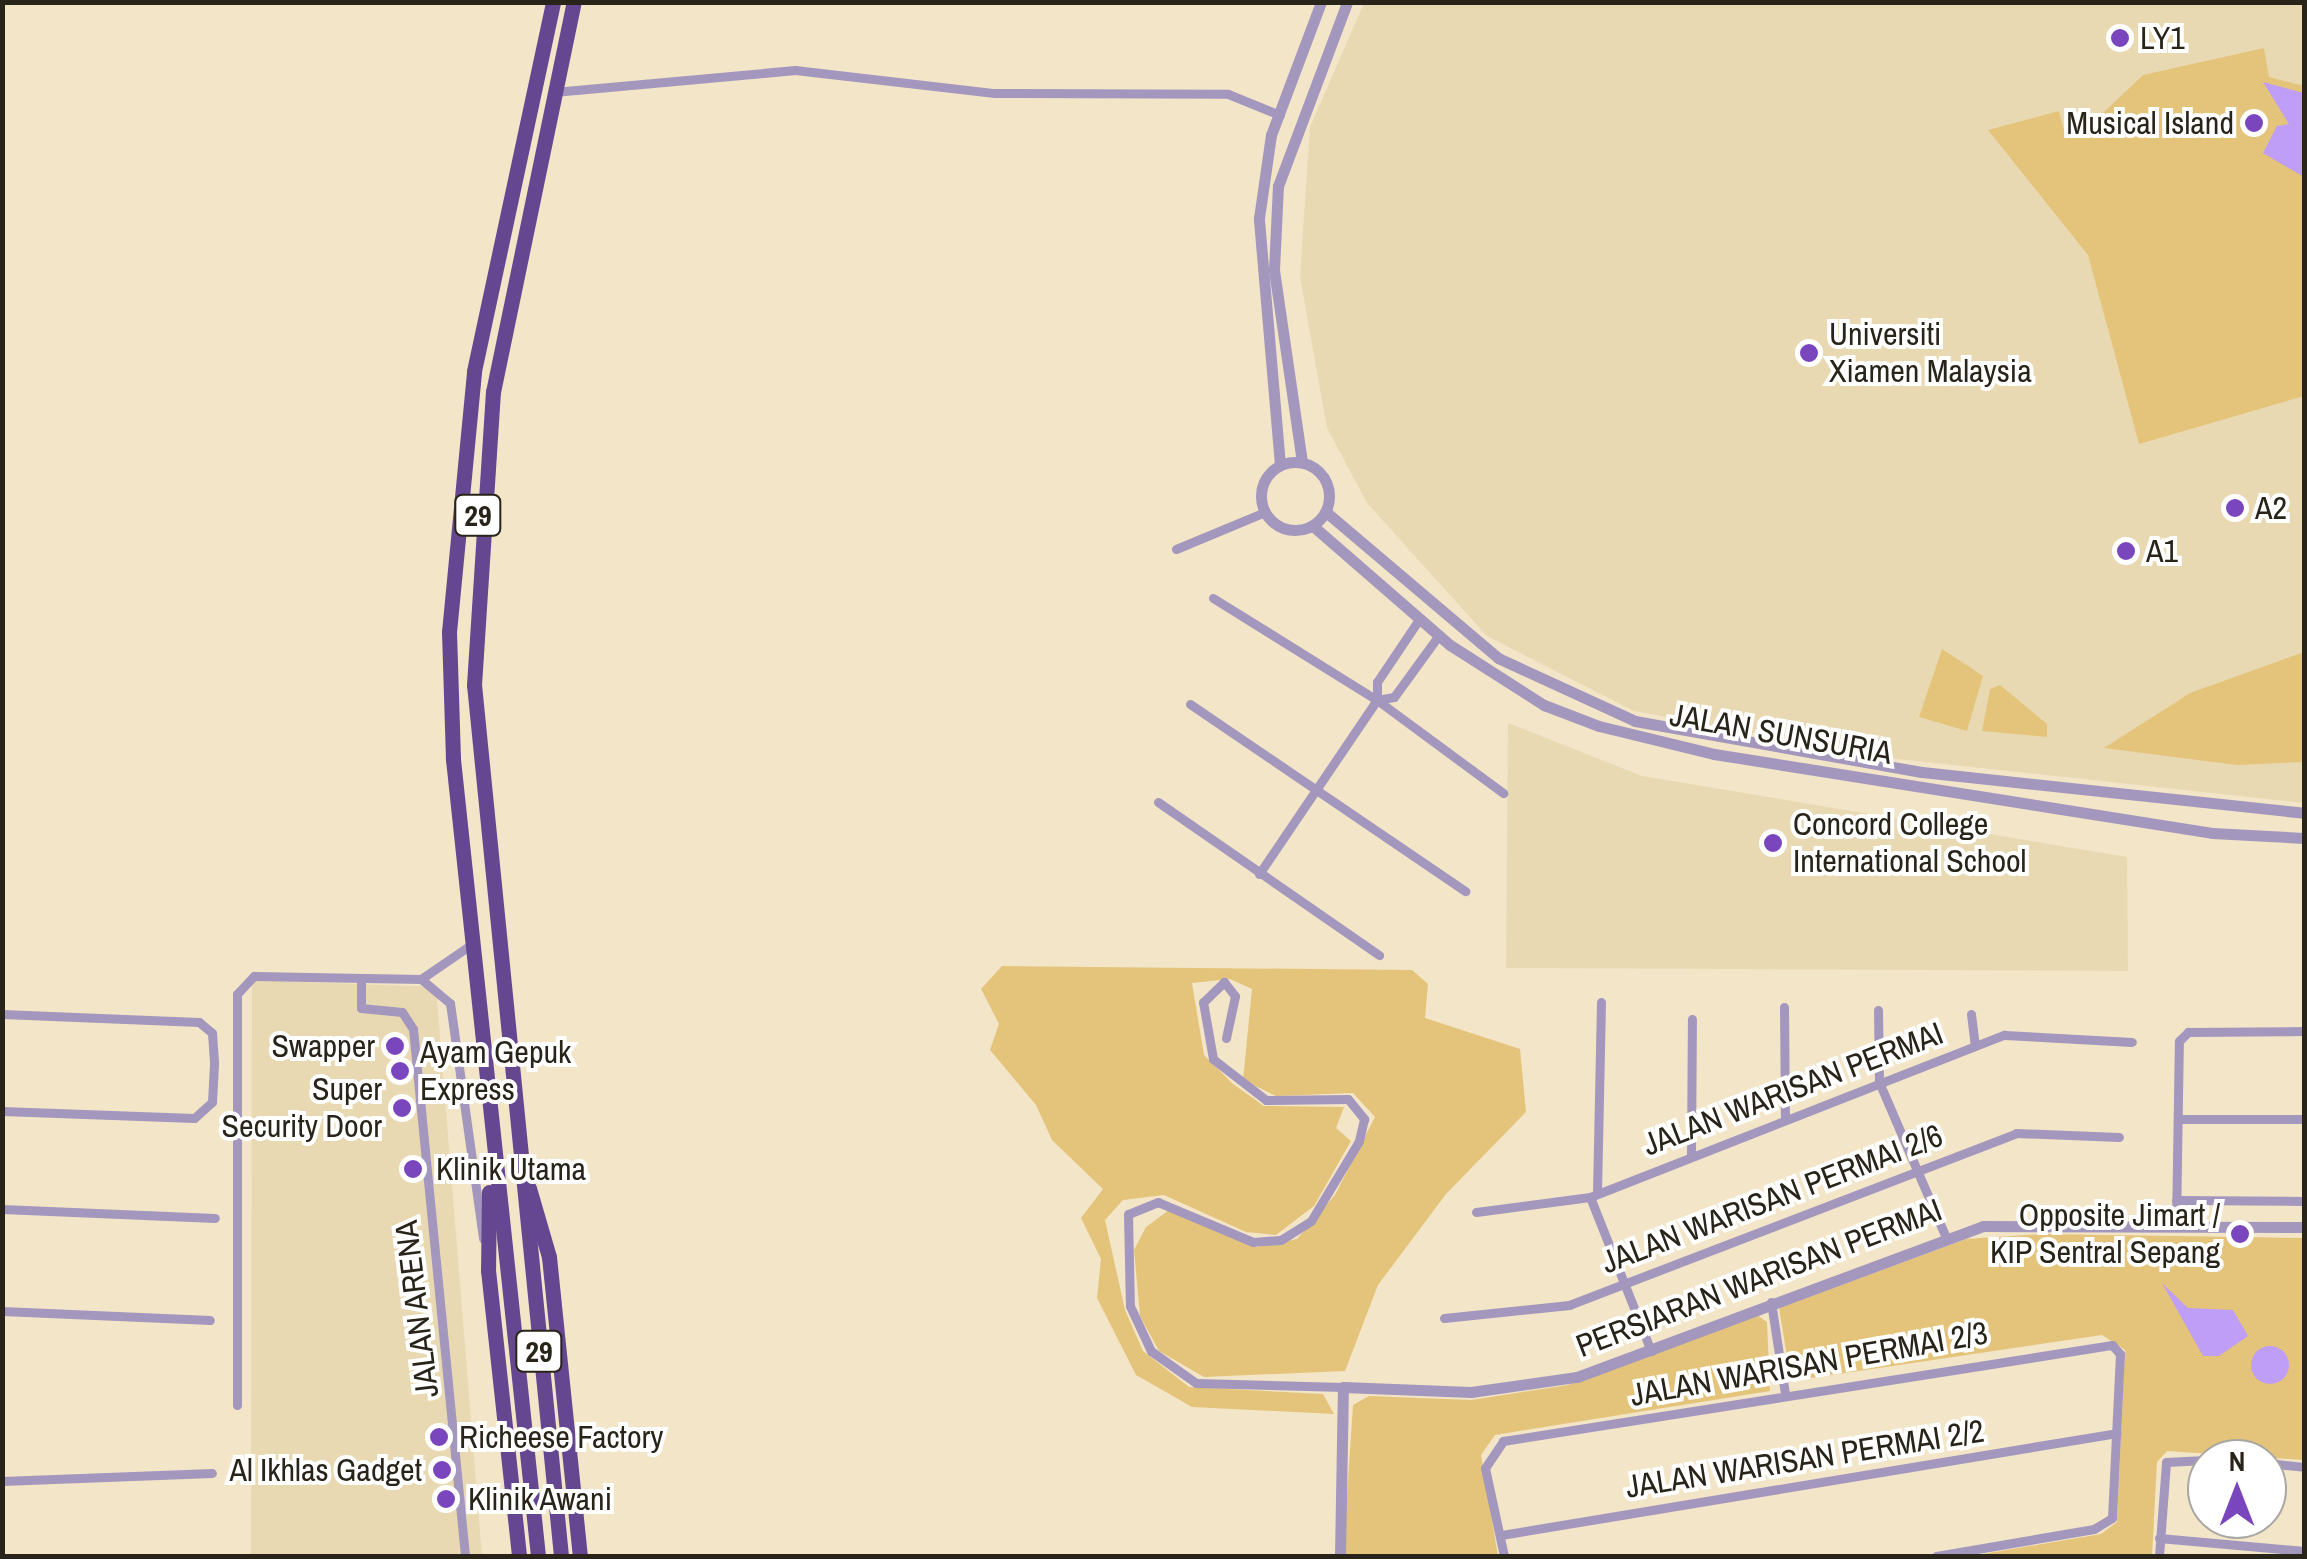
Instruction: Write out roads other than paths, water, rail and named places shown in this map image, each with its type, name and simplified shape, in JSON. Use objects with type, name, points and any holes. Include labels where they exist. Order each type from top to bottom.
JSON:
[{"type":"highway","name":"29","points":[[538,1556],[453,759],[453,550],[474,371],[553,2]]},
{"type":"highway","name":"29","points":[[561,1556],[476,762],[475,562],[493,392],[574,2]]},
{"type":"highway","points":[[490,1133],[488,1270],[519,1556]]},
{"type":"highway","points":[[517,1146],[549,1257],[580,1556]]},
{"type":"street","points":[[1280,465],[1258,270],[1267,154],[1318,2]]},
{"type":"street","points":[[1302,462],[1280,465],[1264,480],[1265,512],[1280,527],[1312,526],[1326,512],[1326,481],[1302,462],[1274,270],[1278,186],[1347,2]]},
{"type":"street","points":[[554,92],[795,70],[994,93],[1228,94],[1280,115]]},
{"type":"street","points":[[1176,549],[1265,512]]},
{"type":"street","name":"JALAN SUNSURIA","points":[[1326,512],[1498,658],[1635,722],[1922,772],[2304,813]]},
{"type":"street","name":"JALAN SUNSURIA","points":[[1312,526],[1439,635],[1544,705],[1641,738],[2212,832],[2304,838]]},
{"type":"street","points":[[1213,598],[1377,700],[1502,793]]},
{"type":"street","points":[[1259,874],[1377,700],[1376,682],[1420,618]]},
{"type":"street","points":[[1377,700],[1394,697],[1439,635]]},
{"type":"street","points":[[1190,704],[1465,890]]},
{"type":"street","points":[[1158,802],[1379,954]]},
{"type":"street","points":[[237,1406],[237,994],[254,976],[421,978],[473,943]]},
{"type":"street","name":"JALAN ARENA","points":[[361,978],[361,1008],[402,1012],[413,1029],[464,1556]]},
{"type":"street","points":[[421,978],[450,1003],[488,1270]]},
{"type":"street","points":[[1226,1038],[1235,996],[1224,982],[1203,1002],[1213,1059],[1266,1100],[1348,1099],[1364,1119],[1359,1141],[1311,1222],[1280,1240],[1253,1242],[1174,1205],[1128,1214],[1130,1306],[1151,1351],[1196,1383],[1343,1387],[1340,1556]]},
{"type":"street","points":[[1601,1002],[1594,1195],[1622,1285],[1651,1351]]},
{"type":"street","points":[[1784,1008],[1785,1118]]},
{"type":"street","points":[[1878,1010],[1879,1082],[1944,1234]]},
{"type":"street","points":[[2,1014],[200,1022],[212,1033],[214,1080],[212,1102],[194,1118],[2,1110]]},
{"type":"street","points":[[1971,1014],[1976,1046]]},
{"type":"street","points":[[1691,1153],[1692,1019]]},
{"type":"street","points":[[2176,1225],[2179,1041],[2188,1032],[2304,1031]]},
{"type":"street","name":"JALAN WARISAN PERMAI","points":[[1476,1212],[1594,1195],[1691,1153],[2004,1034],[2132,1042]]},
{"type":"street","points":[[2179,1119],[2304,1119]]},
{"type":"street","name":"JALAN WARISAN PERMAI 2/6","points":[[1444,1318],[1531,1314],[1622,1285],[1916,1168],[2016,1133],[2119,1137]]},
{"type":"street","points":[[2176,1200],[2304,1201]]},
{"type":"street","points":[[2,1209],[214,1218]]},
{"type":"street","name":"PERSIARAN WARISAN PERMAI","points":[[1343,1387],[1504,1389],[1651,1351],[1944,1234],[2013,1225],[2304,1227]]},
{"type":"street","points":[[1771,1301],[1786,1393]]},
{"type":"street","points":[[2,1310],[210,1320]]},
{"type":"street","name":"JALAN WARISAN PERMAI 2/3","points":[[1500,1535],[1485,1468],[1503,1441],[1786,1393],[2097,1342],[2120,1354],[2117,1433]]},
{"type":"street","points":[[1936,1556],[2094,1529],[2117,1508],[2117,1433]]},
{"type":"street","name":"JALAN WARISAN PERMAI 2/2","points":[[1500,1535],[2117,1433]]},
{"type":"street","points":[[2158,1556],[2162,1468],[2178,1455],[2187,1456]]},
{"type":"street","points":[[2,1481],[212,1473]]},
{"type":"street","points":[[1500,1535],[1504,1556]]},
{"type":"street","points":[[2160,1538],[2304,1552]]},
{"type":"place","name":"LY1","points":[[2120,38]]},
{"type":"place","name":"Musical Island","points":[[2254,123]]},
{"type":"place","name":"Universiti Xiamen Malaysia","points":[[1809,353]]},
{"type":"place","name":"A2","points":[[2235,508]]},
{"type":"place","name":"A1","points":[[2126,551]]},
{"type":"place","name":"Concord College International School","points":[[1773,843]]},
{"type":"place","name":"Swapper","points":[[395,1046]]},
{"type":"place","name":"Ayam Gepuk Express","points":[[400,1071]]},
{"type":"place","name":"Super Security Door","points":[[402,1108]]},
{"type":"place","name":"Klinik Utama","points":[[413,1169]]},
{"type":"place","name":"Opposite Jimart / KIP Sentral Sepang","points":[[2240,1234]]},
{"type":"place","name":"Richeese Factory","points":[[439,1437]]},
{"type":"place","name":"Al Ikhlas Gadget","points":[[442,1470]]},
{"type":"place","name":"Klinik Awani","points":[[446,1499]]}]
